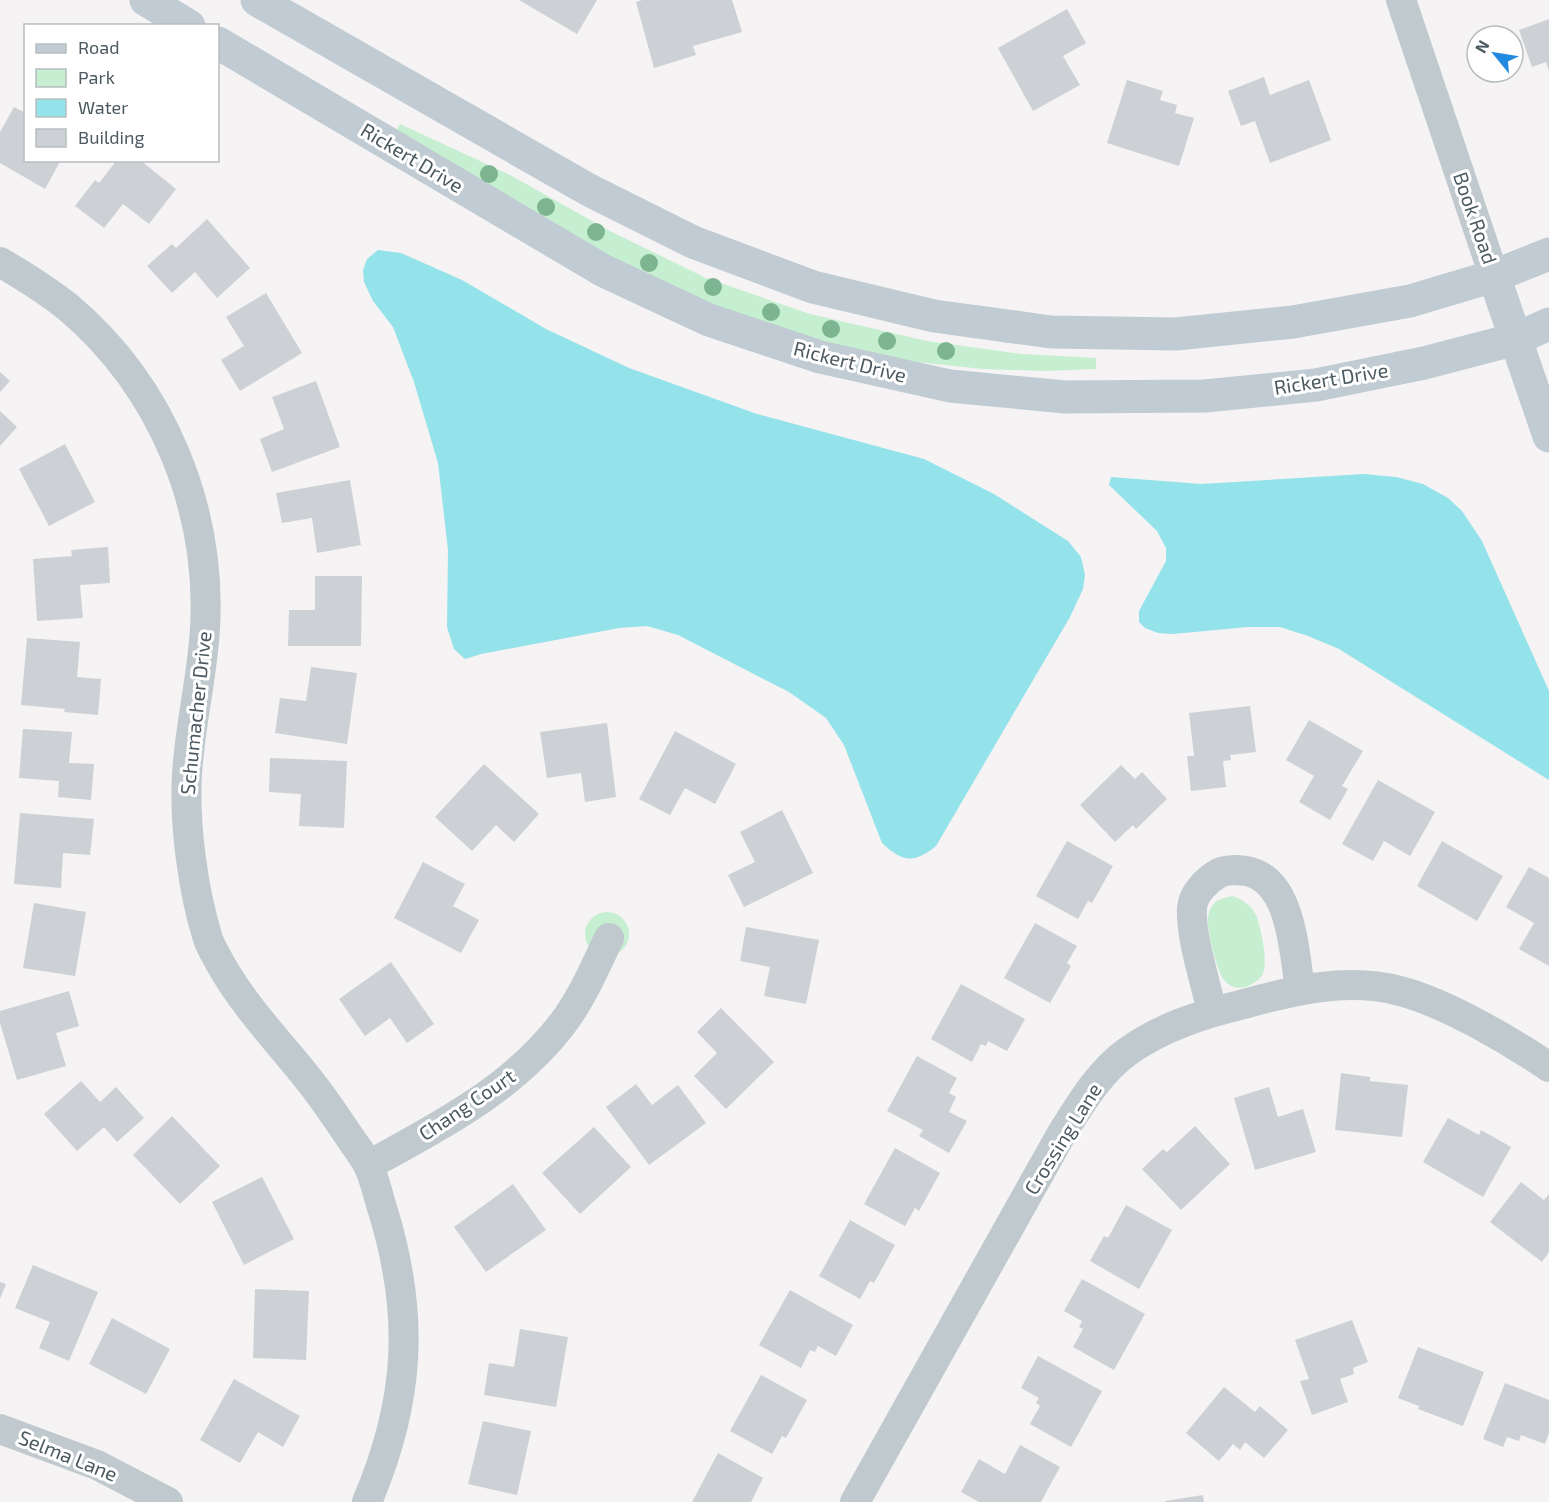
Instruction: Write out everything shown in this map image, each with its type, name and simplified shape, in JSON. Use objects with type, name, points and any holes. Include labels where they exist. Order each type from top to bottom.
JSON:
[{"type":"street","points":[[146,0],[186,24]]},
{"type":"street","points":[[257,0],[589,190],[693,242],[813,287],[934,316],[1051,332],[1176,334],[1293,322],[1410,301],[1494,276],[1549,254]]},
{"type":"street","name":"Book Road","points":[[1401,0],[1549,436]]},
{"type":"street","name":"Rickert Drive","points":[[219,44],[604,271],[710,320],[820,357],[950,386],[1065,397],[1205,396],[1316,385],[1424,363],[1516,339],[1549,324]]},
{"type":"street","name":"Schumacher Drive","points":[[0,262],[69,308],[106,345],[140,388],[174,448],[195,512],[201,546],[206,605],[205,633],[186,776],[187,811],[196,894],[209,944],[232,986],[313,1085],[369,1165],[392,1241],[404,1311],[403,1370],[397,1414],[381,1470],[368,1502]]},
{"type":"street","points":[[1212,1012],[1192,922],[1192,905],[1198,892],[1209,878],[1224,870],[1256,873],[1278,894],[1286,914],[1300,989]]},
{"type":"street","name":"Chang Court","points":[[369,1165],[451,1120],[496,1090],[537,1054],[564,1022],[609,938]]},
{"type":"street","name":"Crossing Lane","points":[[855,1502],[1062,1133],[1082,1101],[1106,1072],[1127,1052],[1172,1026],[1212,1012],[1300,989],[1359,986],[1400,990],[1427,1000],[1469,1020],[1549,1067]]},
{"type":"street","name":"Selma Lane","points":[[0,1429],[97,1465],[168,1502]]},
{"type":"green space","points":[[400,124],[510,175],[610,231],[706,278],[810,314],[927,341],[1022,354],[1096,358],[1096,369],[1045,371],[983,369],[917,362],[837,346],[750,319],[688,295],[628,267],[395,133]]},
{"type":"green space","points":[[1232,896],[1246,903],[1254,911],[1264,947],[1265,965],[1261,977],[1248,986],[1238,988],[1229,985],[1222,977],[1214,954],[1208,922],[1212,906],[1218,900]]},
{"type":"green space","points":[[607,912],[622,919],[629,934],[622,949],[607,956],[592,949],[585,934],[592,919]]},
{"type":"water","points":[[378,250],[401,253],[462,280],[546,329],[629,368],[757,414],[924,459],[994,494],[1068,541],[1081,557],[1085,575],[1083,589],[1070,617],[936,846],[915,858],[902,857],[889,849],[882,843],[844,745],[826,718],[789,692],[678,635],[647,626],[619,628],[465,659],[454,649],[447,627],[448,550],[438,463],[414,382],[393,327],[373,301],[364,282],[363,270],[367,259]]},
{"type":"water","points":[[1364,474],[1396,477],[1423,484],[1448,498],[1462,511],[1482,541],[1549,691],[1549,780],[1339,649],[1308,636],[1280,627],[1158,633],[1145,628],[1139,622],[1139,611],[1166,561],[1166,548],[1157,531],[1109,485],[1111,477],[1201,484]]},
{"type":"building","points":[[519,0],[597,0],[577,34]]},
{"type":"building","points":[[642,0],[732,0],[742,32],[693,46],[696,55],[654,68],[636,2]]},
{"type":"building","points":[[1067,9],[1086,43],[1063,56],[1080,85],[1033,111],[998,48]]},
{"type":"building","points":[[1549,19],[1549,71],[1546,62],[1532,67],[1525,47],[1525,28]]},
{"type":"building","points":[[1264,77],[1270,95],[1309,80],[1331,140],[1270,163],[1255,121],[1241,126],[1228,91]]},
{"type":"building","points":[[1127,80],[1163,91],[1160,100],[1177,105],[1175,113],[1194,118],[1179,166],[1107,143]]},
{"type":"building","points":[[14,107],[24,112],[24,162],[60,162],[45,189],[0,163],[0,132]]},
{"type":"building","points":[[115,162],[142,162],[176,189],[149,224],[123,204],[104,228],[75,206],[95,180],[99,183]]},
{"type":"building","points":[[207,219],[250,268],[217,298],[195,272],[172,293],[147,266],[172,244],[176,248]]},
{"type":"building","points":[[266,293],[302,353],[240,391],[221,360],[244,346],[226,317]]},
{"type":"building","points":[[0,372],[10,381],[0,392]]},
{"type":"building","points":[[316,381],[340,447],[272,472],[260,439],[284,429],[272,397]]},
{"type":"building","points":[[0,411],[17,427],[0,446]]},
{"type":"building","points":[[65,444],[95,502],[49,526],[19,469]]},
{"type":"building","points":[[350,480],[361,545],[317,553],[312,518],[282,523],[276,493]]},
{"type":"building","points":[[108,547],[110,583],[80,585],[83,618],[37,621],[33,559],[72,556],[71,550]]},
{"type":"building","points":[[315,576],[362,576],[361,646],[288,646],[289,610],[315,610]]},
{"type":"building","points":[[27,638],[80,642],[77,677],[101,679],[98,715],[21,705]]},
{"type":"building","points":[[311,667],[357,673],[347,744],[275,733],[280,698],[306,701]]},
{"type":"building","points":[[1250,706],[1256,752],[1230,755],[1231,760],[1223,761],[1226,787],[1191,791],[1187,756],[1194,756],[1189,713]]},
{"type":"building","points":[[1309,720],[1363,751],[1342,786],[1348,789],[1330,820],[1299,802],[1314,776],[1286,760]]},
{"type":"building","points":[[607,723],[616,797],[585,802],[581,773],[547,778],[540,732]]},
{"type":"building","points":[[23,729],[72,732],[69,763],[94,764],[91,800],[58,797],[59,781],[19,778]]},
{"type":"building","points":[[675,731],[736,764],[715,804],[685,788],[670,815],[639,799]]},
{"type":"building","points":[[270,758],[347,761],[344,828],[299,826],[301,794],[269,792]]},
{"type":"building","points":[[484,764],[539,814],[514,842],[496,825],[472,851],[435,817]]},
{"type":"building","points":[[1121,765],[1135,779],[1142,772],[1167,799],[1136,829],[1133,825],[1115,842],[1080,805]]},
{"type":"building","points":[[1378,780],[1435,812],[1410,856],[1384,841],[1373,861],[1342,844]]},
{"type":"building","points":[[782,810],[813,873],[744,907],[728,875],[755,862],[740,832]]},
{"type":"building","points":[[20,813],[94,819],[90,855],[63,853],[61,888],[14,884]]},
{"type":"building","points":[[1067,841],[1113,866],[1092,903],[1088,901],[1078,919],[1036,896]]},
{"type":"building","points":[[1442,841],[1503,876],[1477,921],[1417,886]]},
{"type":"building","points":[[423,862],[465,884],[453,906],[479,920],[461,953],[394,918]]},
{"type":"building","points":[[1529,867],[1549,878],[1549,966],[1519,949],[1534,923],[1506,907]]},
{"type":"building","points":[[34,903],[86,912],[75,976],[23,968]]},
{"type":"building","points":[[1035,923],[1077,946],[1067,963],[1071,966],[1050,1003],[1004,978]]},
{"type":"building","points":[[746,927],[819,940],[806,1004],[764,996],[770,967],[740,961]]},
{"type":"building","points":[[391,962],[434,1024],[407,1043],[390,1018],[365,1036],[339,999]]},
{"type":"building","points":[[961,984],[1025,1019],[1007,1051],[988,1041],[986,1046],[981,1044],[972,1062],[931,1039]]},
{"type":"building","points":[[69,991],[79,1026],[56,1033],[66,1066],[17,1080],[0,1023],[0,1011]]},
{"type":"building","points":[[721,1008],[774,1062],[726,1109],[694,1076],[717,1053],[697,1032]]},
{"type":"building","points":[[917,1056],[957,1078],[949,1093],[956,1097],[949,1112],[967,1121],[949,1153],[919,1136],[923,1130],[887,1111]]},
{"type":"building","points":[[1341,1073],[1370,1077],[1370,1081],[1408,1085],[1402,1137],[1335,1130]]},
{"type":"building","points":[[81,1081],[100,1102],[116,1087],[144,1118],[117,1142],[104,1127],[77,1151],[44,1114]]},
{"type":"building","points":[[636,1084],[652,1105],[678,1085],[706,1123],[649,1165],[606,1107]]},
{"type":"building","points":[[1269,1087],[1278,1117],[1303,1109],[1316,1152],[1255,1170],[1234,1098]]},
{"type":"building","points":[[172,1116],[220,1166],[180,1204],[133,1155]]},
{"type":"building","points":[[1448,1118],[1479,1135],[1481,1130],[1511,1147],[1483,1197],[1423,1162]]},
{"type":"building","points":[[1195,1126],[1230,1164],[1181,1210],[1142,1169],[1163,1149],[1167,1152]]},
{"type":"building","points":[[594,1127],[631,1167],[580,1214],[542,1173]]},
{"type":"building","points":[[895,1148],[940,1173],[919,1211],[915,1208],[905,1226],[864,1204]]},
{"type":"building","points":[[262,1177],[294,1239],[244,1265],[212,1202]]},
{"type":"building","points":[[1521,1182],[1544,1200],[1549,1194],[1549,1252],[1542,1262],[1490,1222]]},
{"type":"building","points":[[513,1184],[546,1230],[486,1272],[454,1227]]},
{"type":"building","points":[[1126,1205],[1172,1230],[1139,1289],[1090,1261],[1104,1236],[1108,1238]]},
{"type":"building","points":[[850,1220],[895,1245],[874,1283],[870,1281],[860,1299],[819,1276]]},
{"type":"building","points":[[33,1265],[98,1292],[69,1361],[39,1348],[50,1322],[15,1308]]},
{"type":"building","points":[[1082,1279],[1145,1314],[1114,1370],[1073,1347],[1083,1329],[1079,1327],[1082,1321],[1064,1311]]},
{"type":"building","points":[[0,1282],[6,1284],[0,1299]]},
{"type":"building","points":[[255,1289],[309,1291],[306,1360],[253,1358]]},
{"type":"building","points":[[790,1290],[853,1325],[836,1356],[818,1346],[815,1352],[810,1350],[801,1368],[759,1345]]},
{"type":"building","points":[[112,1318],[170,1349],[146,1394],[89,1364]]},
{"type":"building","points":[[1352,1320],[1368,1362],[1353,1368],[1354,1374],[1340,1379],[1348,1402],[1312,1415],[1300,1381],[1309,1379],[1295,1340]]},
{"type":"building","points":[[520,1329],[568,1337],[556,1407],[484,1395],[489,1363],[514,1367]]},
{"type":"building","points":[[1418,1347],[1484,1372],[1463,1426],[1418,1409],[1419,1406],[1398,1398]]},
{"type":"building","points":[[1038,1356],[1102,1391],[1071,1447],[1030,1424],[1040,1406],[1036,1403],[1039,1398],[1021,1388]]},
{"type":"building","points":[[761,1375],[807,1400],[786,1438],[782,1436],[772,1454],[730,1431]]},
{"type":"building","points":[[234,1379],[300,1416],[283,1447],[258,1432],[240,1463],[200,1440]]},
{"type":"building","points":[[1505,1383],[1549,1400],[1549,1433],[1545,1444],[1521,1435],[1519,1441],[1507,1437],[1503,1447],[1483,1439]]},
{"type":"building","points":[[1224,1387],[1255,1412],[1260,1406],[1288,1430],[1264,1458],[1245,1442],[1240,1450],[1233,1444],[1219,1461],[1186,1433]]},
{"type":"building","points":[[483,1421],[531,1431],[517,1495],[468,1484]]},
{"type":"building","points":[[1020,1445],[1060,1467],[1041,1502],[979,1502],[961,1492],[979,1459],[1005,1474]]},
{"type":"building","points":[[718,1453],[763,1478],[751,1502],[692,1502]]},
{"type":"building","points":[[1203,1495],[1204,1502],[1165,1502],[1165,1501]]}]
